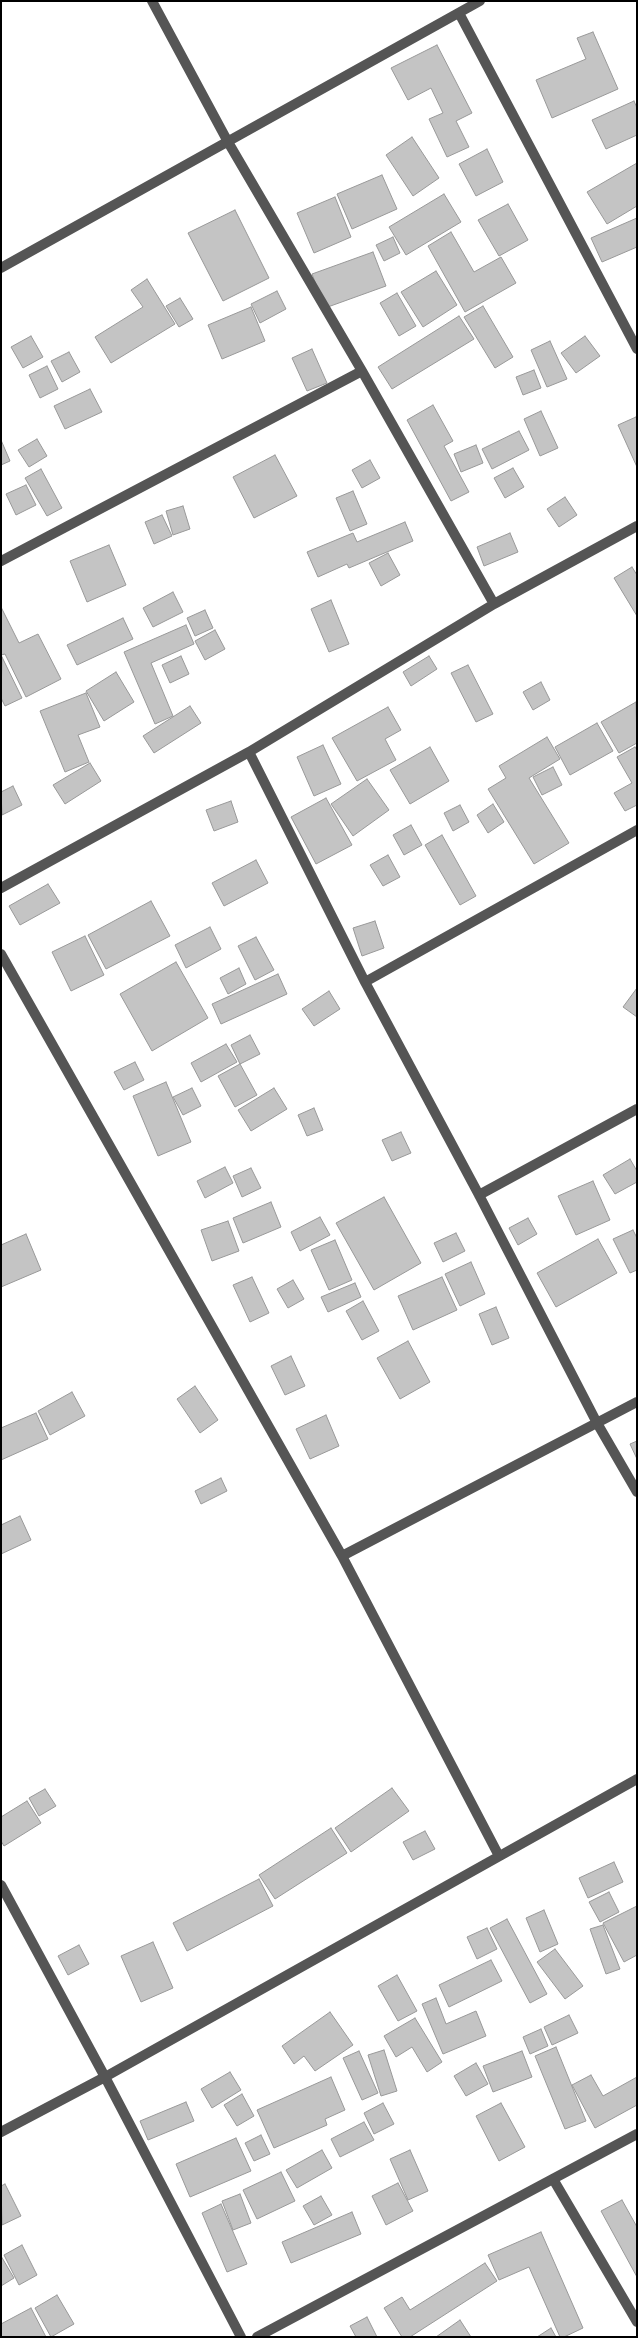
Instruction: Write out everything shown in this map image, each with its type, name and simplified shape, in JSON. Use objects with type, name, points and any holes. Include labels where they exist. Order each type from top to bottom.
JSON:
[{"type":"street","points":[[152,1],[228,142],[362,370],[494,604]]},
{"type":"street","points":[[1,268],[480,1]]},
{"type":"street","points":[[459,13],[637,349]]},
{"type":"street","points":[[1,561],[362,370]]},
{"type":"street","points":[[1,888],[249,752],[494,604],[637,526]]},
{"type":"street","points":[[249,752],[365,982],[479,1195],[597,1423],[637,1492]]},
{"type":"street","points":[[365,982],[637,830]]},
{"type":"street","points":[[1,954],[342,1556],[499,1856]]},
{"type":"street","points":[[479,1195],[637,1109]]},
{"type":"street","points":[[342,1556],[637,1402]]},
{"type":"street","points":[[1,2132],[105,2077],[637,1778]]},
{"type":"street","points":[[1,1885],[105,2077],[241,2337]]},
{"type":"street","points":[[257,2337],[637,2134]]},
{"type":"street","points":[[552,2179],[637,2322]]},
{"type":"building","points":[[593,32],[618,89],[552,118],[536,80],[586,59],[577,38]]},
{"type":"building","points":[[437,45],[472,113],[456,121],[469,147],[447,157],[429,119],[443,113],[431,88],[408,100],[391,68]]},
{"type":"building","points":[[634,101],[637,108],[637,135],[606,149],[592,120]]},
{"type":"building","points":[[412,137],[439,178],[413,196],[386,155]]},
{"type":"building","points":[[487,149],[503,182],[476,196],[459,164]]},
{"type":"building","points":[[637,163],[637,206],[607,224],[587,192]]},
{"type":"building","points":[[382,175],[397,209],[352,229],[337,194]]},
{"type":"building","points":[[444,194],[461,222],[406,255],[389,227]]},
{"type":"building","points":[[335,197],[351,237],[314,253],[297,213]]},
{"type":"building","points":[[508,204],[528,240],[499,256],[478,220]]},
{"type":"building","points":[[235,210],[269,278],[223,301],[188,233]]},
{"type":"building","points":[[637,218],[637,247],[602,262],[591,238]]},
{"type":"building","points":[[451,232],[474,272],[501,257],[516,283],[465,312],[428,246]]},
{"type":"building","points":[[393,237],[400,253],[384,261],[376,245]]},
{"type":"building","points":[[373,252],[386,286],[325,308],[312,274]]},
{"type":"building","points":[[436,271],[457,305],[423,327],[401,292]]},
{"type":"building","points":[[147,279],[175,324],[111,363],[95,337],[143,307],[131,290]]},
{"type":"building","points":[[277,291],[286,309],[260,323],[251,304]]},
{"type":"building","points":[[397,293],[416,326],[399,336],[380,303]]},
{"type":"building","points":[[180,298],[193,319],[179,327],[166,306]]},
{"type":"building","points":[[483,306],[513,357],[495,368],[464,317]]},
{"type":"building","points":[[251,307],[265,341],[222,359],[208,325]]},
{"type":"building","points":[[459,316],[474,339],[392,389],[378,367]]},
{"type":"building","points":[[31,336],[43,357],[23,368],[11,347]]},
{"type":"building","points":[[585,336],[600,356],[576,373],[561,353]]},
{"type":"building","points":[[550,341],[567,379],[547,387],[531,350]]},
{"type":"building","points":[[312,349],[327,383],[307,391],[292,358]]},
{"type":"building","points":[[69,352],[80,372],[62,382],[51,361]]},
{"type":"building","points":[[47,366],[58,389],[40,398],[29,375]]},
{"type":"building","points":[[534,370],[541,388],[523,395],[516,377]]},
{"type":"building","points":[[90,389],[102,412],[65,429],[54,406]]},
{"type":"building","points":[[433,405],[453,441],[444,446],[469,492],[451,501],[407,420]]},
{"type":"building","points":[[541,411],[558,448],[540,456],[524,419]]},
{"type":"building","points":[[636,417],[637,420],[637,467],[618,425]]},
{"type":"building","points":[[519,431],[529,450],[492,469],[482,449]]},
{"type":"building","points":[[37,439],[47,456],[29,467],[18,450]]},
{"type":"building","points":[[1,440],[10,461],[1,465]]},
{"type":"building","points":[[476,445],[483,463],[461,472],[454,454]]},
{"type":"building","points":[[275,455],[297,496],[254,518],[233,477]]},
{"type":"building","points":[[370,460],[380,478],[362,488],[352,470]]},
{"type":"building","points":[[513,468],[524,487],[505,498],[494,478]]},
{"type":"building","points":[[41,469],[62,508],[47,516],[25,478]]},
{"type":"building","points":[[26,485],[36,505],[16,515],[6,494]]},
{"type":"building","points":[[353,491],[367,524],[350,531],[336,498]]},
{"type":"building","points":[[565,497],[577,515],[559,527],[547,509]]},
{"type":"building","points":[[183,506],[190,529],[173,535],[166,511]]},
{"type":"building","points":[[162,515],[172,536],[154,544],[145,522]]},
{"type":"building","points":[[405,522],[413,541],[349,568],[347,564],[318,577],[307,552],[353,533],[357,542]]},
{"type":"building","points":[[510,533],[518,552],[484,566],[477,547]]},
{"type":"building","points":[[109,545],[126,585],[87,602],[70,561]]},
{"type":"building","points":[[388,553],[400,575],[381,586],[369,563]]},
{"type":"building","points":[[632,567],[637,575],[637,616],[614,578]]},
{"type":"building","points":[[173,592],[183,612],[153,627],[143,608]]},
{"type":"building","points":[[331,600],[349,644],[329,652],[311,609]]},
{"type":"building","points":[[1,607],[19,643],[38,634],[61,679],[26,697],[5,654],[1,655]]},
{"type":"building","points":[[205,610],[213,628],[195,636],[187,618]]},
{"type":"building","points":[[123,618],[133,639],[77,665],[67,645]]},
{"type":"building","points":[[186,625],[194,644],[151,663],[173,716],[155,724],[124,652]]},
{"type":"building","points":[[215,630],[225,649],[205,660],[195,641]]},
{"type":"building","points":[[181,656],[189,674],[170,683],[162,665]]},
{"type":"building","points":[[429,656],[437,669],[411,686],[403,672]]},
{"type":"building","points":[[2,657],[22,698],[5,706],[1,698]]},
{"type":"building","points":[[468,665],[493,714],[476,722],[451,673]]},
{"type":"building","points":[[116,672],[134,702],[104,721],[86,691]]},
{"type":"building","points":[[541,682],[550,700],[533,710],[523,692]]},
{"type":"building","points":[[86,693],[100,727],[78,735],[89,762],[65,772],[40,711]]},
{"type":"building","points":[[636,702],[637,743],[619,753],[601,722]]},
{"type":"building","points":[[190,706],[201,723],[154,753],[143,736]]},
{"type":"building","points":[[388,707],[401,730],[385,739],[396,760],[357,781],[332,738]]},
{"type":"building","points":[[597,723],[613,751],[570,775],[555,747]]},
{"type":"building","points":[[547,737],[560,759],[529,778],[569,843],[534,864],[488,789],[506,778],[499,766]]},
{"type":"building","points":[[323,745],[341,784],[314,796],[297,757]]},
{"type":"building","points":[[430,747],[449,781],[410,804],[390,770]]},
{"type":"building","points":[[635,747],[637,750],[637,805],[625,811],[614,793],[632,783],[617,757]]},
{"type":"building","points":[[90,763],[101,781],[65,804],[53,785]]},
{"type":"building","points":[[553,767],[562,785],[542,795],[533,777]]},
{"type":"building","points":[[367,779],[389,810],[353,836],[331,804]]},
{"type":"building","points":[[13,786],[22,805],[2,815],[1,792]]},
{"type":"building","points":[[326,798],[352,845],[316,864],[291,817]]},
{"type":"building","points":[[231,801],[238,822],[214,831],[206,810]]},
{"type":"building","points":[[493,804],[504,822],[488,833],[477,815]]},
{"type":"building","points":[[460,805],[469,822],[453,831],[444,813]]},
{"type":"building","points":[[411,825],[422,845],[404,855],[393,835]]},
{"type":"building","points":[[442,835],[476,896],[460,905],[425,845]]},
{"type":"building","points":[[388,855],[400,877],[383,886],[370,865]]},
{"type":"building","points":[[256,860],[268,883],[224,906],[212,883]]},
{"type":"building","points":[[48,884],[60,903],[20,925],[9,906]]},
{"type":"building","points":[[151,901],[170,936],[106,969],[88,935]]},
{"type":"building","points":[[375,921],[384,948],[362,956],[353,928]]},
{"type":"building","points":[[210,927],[221,949],[186,968],[175,945]]},
{"type":"building","points":[[85,936],[104,975],[71,991],[52,952]]},
{"type":"building","points":[[256,937],[274,970],[255,980],[238,946]]},
{"type":"building","points":[[176,962],[208,1018],[152,1051],[120,994]]},
{"type":"building","points":[[239,968],[246,984],[228,994],[220,978]]},
{"type":"building","points":[[278,974],[287,994],[221,1024],[212,1004]]},
{"type":"building","points":[[637,988],[637,1017],[623,1007]]},
{"type":"building","points":[[329,991],[340,1009],[314,1026],[302,1009]]},
{"type":"building","points":[[250,1035],[260,1054],[240,1064],[231,1045]]},
{"type":"building","points":[[226,1044],[237,1062],[201,1082],[191,1063]]},
{"type":"building","points":[[135,1062],[144,1080],[124,1090],[114,1072]]},
{"type":"building","points":[[240,1064],[257,1095],[235,1107],[218,1076]]},
{"type":"building","points":[[166,1082],[191,1142],[158,1156],[133,1096]]},
{"type":"building","points":[[192,1088],[201,1106],[183,1115],[173,1097]]},
{"type":"building","points":[[274,1088],[287,1109],[251,1131],[238,1110]]},
{"type":"building","points":[[314,1108],[323,1130],[307,1136],[298,1115]]},
{"type":"building","points":[[401,1132],[411,1153],[392,1161],[382,1140]]},
{"type":"building","points":[[630,1159],[637,1171],[637,1182],[615,1194],[603,1175]]},
{"type":"building","points":[[225,1167],[233,1183],[205,1198],[197,1181]]},
{"type":"building","points":[[251,1168],[261,1188],[242,1197],[233,1176]]},
{"type":"building","points":[[593,1181],[610,1220],[576,1235],[558,1196]]},
{"type":"building","points":[[384,1197],[421,1263],[374,1290],[336,1223]]},
{"type":"building","points":[[271,1202],[281,1227],[243,1243],[233,1218]]},
{"type":"building","points":[[320,1217],[330,1235],[300,1251],[291,1232]]},
{"type":"building","points":[[528,1218],[537,1234],[518,1245],[509,1228]]},
{"type":"building","points":[[228,1221],[239,1251],[212,1261],[201,1230]]},
{"type":"building","points":[[633,1230],[637,1238],[637,1270],[630,1273],[613,1239]]},
{"type":"building","points":[[456,1233],[465,1251],[443,1262],[434,1243]]},
{"type":"building","points":[[26,1234],[41,1270],[1,1287],[1,1245]]},
{"type":"building","points":[[598,1239],[617,1273],[556,1307],[537,1273]]},
{"type":"building","points":[[335,1240],[352,1280],[329,1290],[311,1250]]},
{"type":"building","points":[[471,1262],[485,1294],[460,1306],[445,1274]]},
{"type":"building","points":[[252,1277],[269,1313],[250,1322],[233,1285]]},
{"type":"building","points":[[442,1277],[457,1310],[413,1330],[398,1296]]},
{"type":"building","points":[[293,1280],[304,1299],[288,1308],[277,1289]]},
{"type":"building","points":[[355,1283],[361,1297],[328,1312],[321,1297]]},
{"type":"building","points":[[363,1301],[379,1331],[362,1340],[346,1311]]},
{"type":"building","points":[[496,1307],[509,1338],[492,1345],[479,1314]]},
{"type":"building","points":[[408,1341],[430,1382],[400,1399],[377,1358]]},
{"type":"building","points":[[291,1356],[305,1386],[285,1395],[271,1366]]},
{"type":"building","points":[[195,1386],[218,1420],[200,1433],[177,1399]]},
{"type":"building","points":[[72,1392],[85,1416],[50,1435],[38,1411]]},
{"type":"building","points":[[36,1413],[48,1439],[1,1460],[1,1428]]},
{"type":"building","points":[[326,1415],[339,1446],[310,1459],[296,1429]]},
{"type":"building","points":[[637,1441],[637,1459],[630,1444]]},
{"type":"building","points":[[221,1478],[227,1491],[201,1504],[195,1491]]},
{"type":"building","points":[[20,1516],[31,1540],[1,1554],[1,1525]]},
{"type":"building","points":[[392,1788],[409,1811],[351,1852],[335,1828]]},
{"type":"building","points":[[45,1789],[56,1806],[39,1816],[29,1798]]},
{"type":"building","points":[[27,1801],[41,1823],[4,1846],[1,1841],[1,1817]]},
{"type":"building","points":[[331,1828],[347,1853],[275,1899],[259,1875]]},
{"type":"building","points":[[425,1831],[435,1849],[413,1860],[403,1842]]},
{"type":"building","points":[[614,1862],[623,1882],[588,1898],[579,1878]]},
{"type":"building","points":[[259,1879],[273,1906],[187,1951],[173,1923]]},
{"type":"building","points":[[609,1892],[619,1912],[600,1922],[589,1902]]},
{"type":"building","points":[[637,1906],[637,1955],[624,1962],[603,1923]]},
{"type":"building","points":[[544,1910],[558,1944],[540,1952],[526,1918]]},
{"type":"building","points":[[507,1919],[547,1994],[530,2003],[490,1928]]},
{"type":"building","points":[[603,1925],[620,1969],[606,1974],[590,1929]]},
{"type":"building","points":[[487,1928],[497,1949],[477,1959],[467,1937]]},
{"type":"building","points":[[153,1942],[173,1988],[141,2002],[121,1956]]},
{"type":"building","points":[[79,1945],[89,1964],[68,1975],[58,1956]]},
{"type":"building","points":[[555,1949],[583,1986],[565,1999],[537,1962]]},
{"type":"building","points":[[491,1960],[502,1981],[449,2007],[439,1985]]},
{"type":"building","points":[[397,1975],[417,2011],[398,2021],[378,1986]]},
{"type":"building","points":[[436,1998],[446,2024],[476,2011],[486,2036],[443,2054],[422,2004]]},
{"type":"building","points":[[330,2012],[353,2045],[315,2071],[304,2056],[294,2064],[282,2046]]},
{"type":"building","points":[[569,2015],[578,2033],[552,2045],[544,2027]]},
{"type":"building","points":[[415,2018],[442,2062],[427,2072],[412,2047],[396,2057],[384,2036]]},
{"type":"building","points":[[541,2029],[548,2046],[530,2054],[523,2037]]},
{"type":"building","points":[[556,2047],[586,2121],[565,2129],[535,2056]]},
{"type":"building","points":[[384,2050],[397,2091],[381,2096],[368,2055]]},
{"type":"building","points":[[359,2051],[378,2093],[362,2100],[343,2058]]},
{"type":"building","points":[[522,2051],[532,2077],[493,2092],[483,2066]]},
{"type":"building","points":[[476,2063],[488,2084],[466,2096],[454,2076]]},
{"type":"building","points":[[230,2072],[241,2090],[212,2108],[201,2089]]},
{"type":"building","points":[[591,2075],[603,2096],[637,2077],[637,2105],[595,2128],[572,2085]]},
{"type":"building","points":[[331,2077],[345,2110],[325,2119],[327,2125],[274,2148],[257,2110]]},
{"type":"building","points":[[242,2094],[254,2116],[237,2126],[224,2105]]},
{"type":"building","points":[[186,2102],[194,2121],[148,2140],[140,2121]]},
{"type":"building","points":[[383,2103],[394,2124],[374,2134],[364,2113]]},
{"type":"building","points":[[501,2103],[525,2147],[499,2161],[476,2116]]},
{"type":"building","points":[[364,2122],[374,2140],[340,2157],[331,2139]]},
{"type":"building","points":[[261,2135],[270,2154],[254,2161],[245,2143]]},
{"type":"building","points":[[236,2138],[251,2171],[190,2197],[176,2164]]},
{"type":"building","points":[[322,2150],[332,2168],[297,2188],[286,2170]]},
{"type":"building","points":[[410,2150],[428,2191],[408,2200],[390,2159]]},
{"type":"building","points":[[281,2172],[295,2201],[257,2219],[243,2190]]},
{"type":"building","points":[[398,2183],[413,2211],[386,2225],[372,2196]]},
{"type":"building","points":[[5,2184],[21,2216],[2,2225],[1,2186]]},
{"type":"building","points":[[240,2194],[251,2223],[233,2230],[222,2201]]},
{"type":"building","points":[[321,2196],[332,2215],[314,2225],[303,2206]]},
{"type":"building","points":[[622,2200],[637,2227],[637,2277],[601,2211]]},
{"type":"building","points":[[221,2204],[247,2264],[227,2272],[202,2213]]},
{"type":"building","points":[[352,2212],[361,2234],[291,2263],[282,2242]]},
{"type":"building","points":[[541,2232],[583,2328],[564,2337],[560,2337],[529,2267],[499,2280],[488,2255]]},
{"type":"building","points":[[22,2245],[37,2275],[19,2285],[4,2255]]},
{"type":"building","points":[[1,2256],[14,2278],[1,2286]]},
{"type":"building","points":[[485,2263],[497,2281],[410,2337],[402,2337],[384,2308],[402,2297],[410,2310]]},
{"type":"building","points":[[57,2295],[74,2324],[51,2337],[35,2308]]},
{"type":"building","points":[[31,2308],[46,2337],[1,2337],[1,2324]]},
{"type":"building","points":[[367,2317],[377,2337],[356,2337],[350,2326]]},
{"type":"building","points":[[460,2320],[471,2337],[436,2337]]},
{"type":"building","points":[[551,2328],[556,2337],[537,2337]]}]
